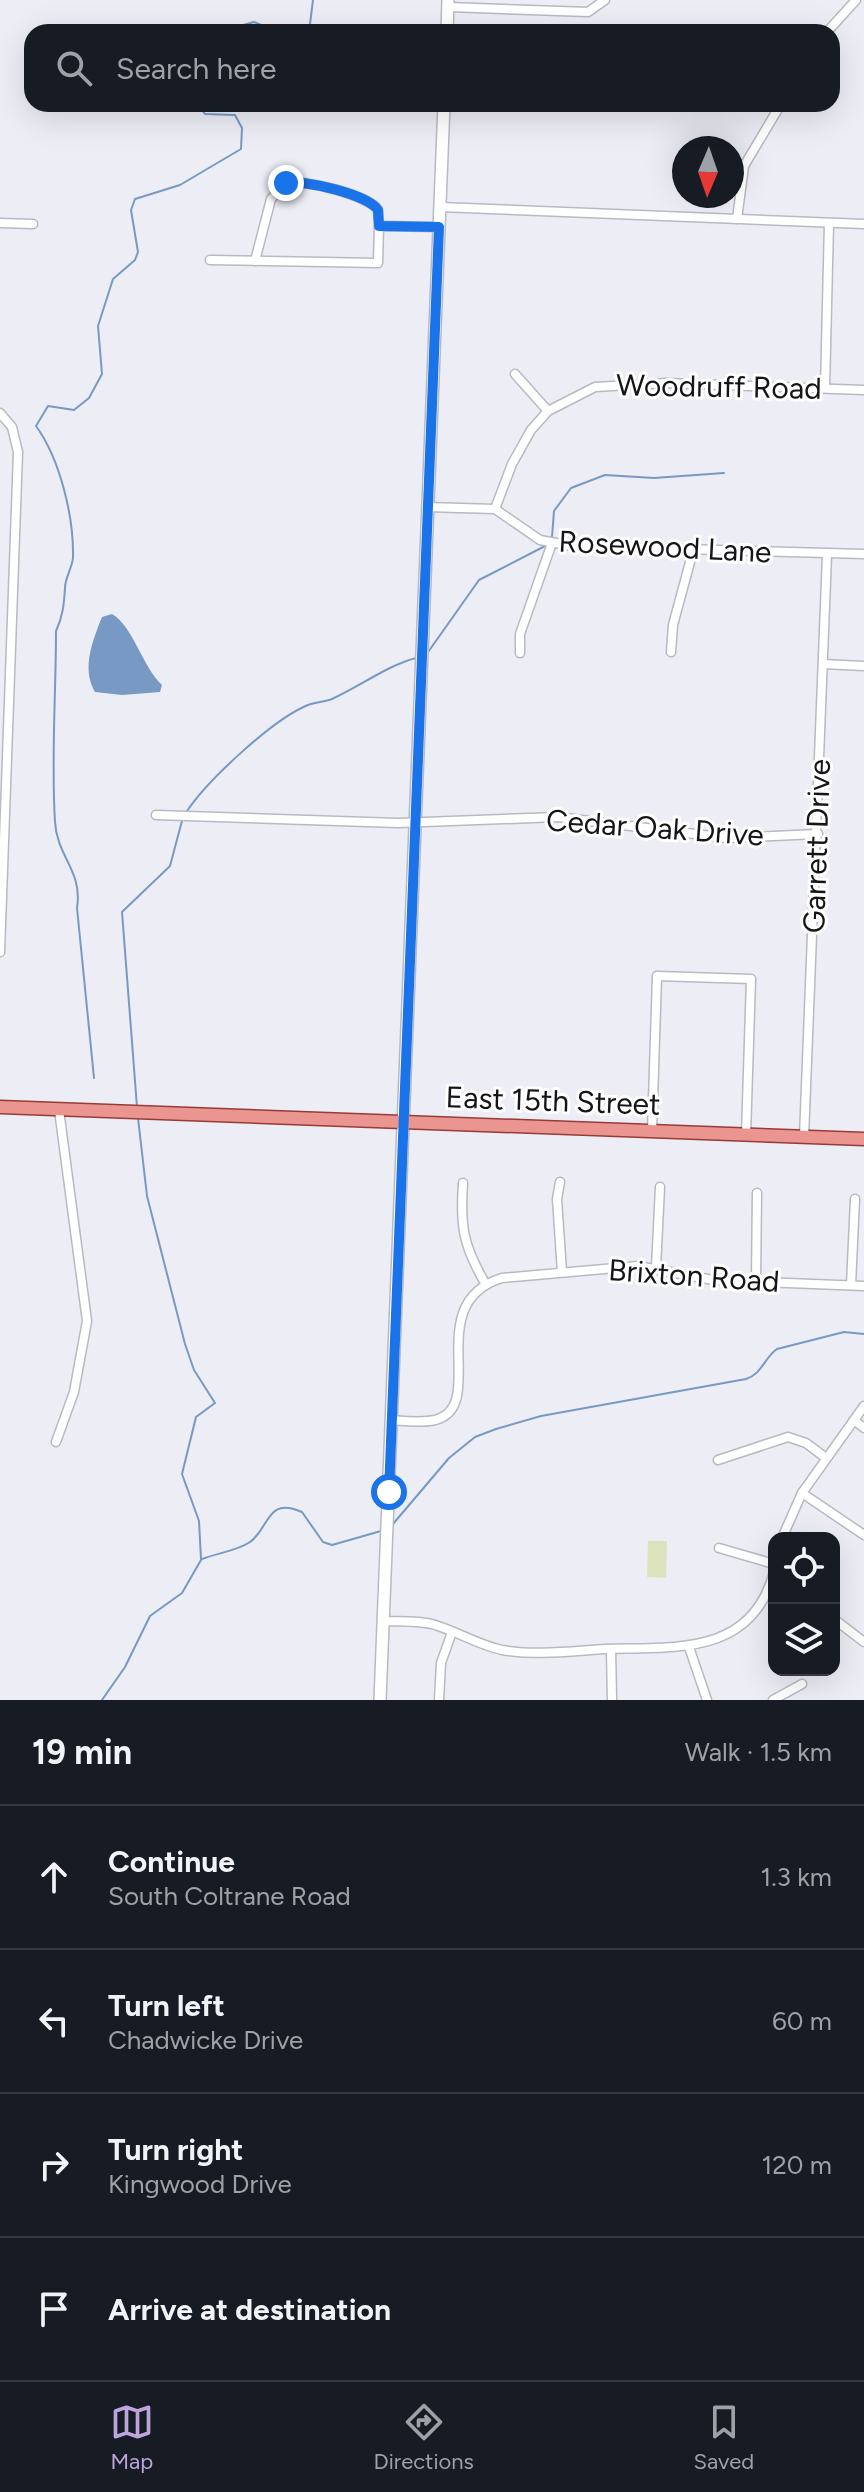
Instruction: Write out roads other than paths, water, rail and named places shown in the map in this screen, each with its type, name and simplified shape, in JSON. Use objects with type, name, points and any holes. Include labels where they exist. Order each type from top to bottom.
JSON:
[{"type":"main road","points":[[447,24],[448,4]]},
{"type":"main road","points":[[380,1700],[444,112]]},
{"type":"main road","name":"East 15th Street","points":[[0,1107],[864,1139]]},
{"type":"street","points":[[448,4],[588,12],[605,0]]},
{"type":"street","points":[[834,24],[856,0]]},
{"type":"street","points":[[737,219],[744,166],[776,112]]},
{"type":"street","points":[[210,260],[255,261],[378,263],[378,210],[370,201],[303,182],[286,183],[271,199],[255,261]]},
{"type":"street","points":[[440,207],[864,224]]},
{"type":"street","points":[[0,223],[33,224]]},
{"type":"street","points":[[825,388],[829,223]]},
{"type":"street","points":[[379,226],[439,227]]},
{"type":"street","points":[[515,374],[548,411]]},
{"type":"street","name":"Woodruff Road","points":[[495,509],[512,464],[531,430],[548,411],[580,392],[612,384],[864,390]]},
{"type":"street","points":[[0,413],[12,427],[18,452],[0,952]]},
{"type":"street","points":[[427,507],[495,509]]},
{"type":"street","name":"Rosewood Lane","points":[[495,509],[549,543],[693,551],[864,554]]},
{"type":"street","points":[[520,653],[520,634],[549,543]]},
{"type":"street","points":[[671,652],[673,625],[693,551]]},
{"type":"street","name":"Garrett Drive","points":[[804,1137],[827,555]]},
{"type":"street","points":[[0,624],[12,625]]},
{"type":"street","points":[[823,664],[864,666]]},
{"type":"street","name":"Cedar Oak Drive","points":[[156,815],[415,823],[558,817],[727,838],[818,834]]},
{"type":"street","points":[[652,1131],[657,976],[751,979],[746,1135]]},
{"type":"street","points":[[56,1442],[75,1388],[87,1321],[59,1110]]},
{"type":"street","points":[[560,1182],[557,1199],[562,1272]]},
{"type":"street","points":[[391,1420],[433,1421],[451,1410],[458,1393],[462,1311],[485,1283],[465,1245],[461,1229],[463,1183]]},
{"type":"street","points":[[656,1268],[660,1187]]},
{"type":"street","points":[[756,1281],[757,1193]]},
{"type":"street","points":[[851,1285],[855,1199]]},
{"type":"street","name":"Brixton Road","points":[[485,1283],[562,1272],[656,1268],[697,1278],[864,1286]]},
{"type":"street","points":[[785,1532],[802,1493],[864,1406]]},
{"type":"street","points":[[854,1420],[864,1428]]},
{"type":"street","points":[[718,1460],[788,1437],[806,1443],[826,1458]]},
{"type":"street","points":[[802,1493],[864,1535]]},
{"type":"street","points":[[719,1548],[768,1562]]},
{"type":"street","points":[[383,1621],[427,1623],[480,1645],[514,1651],[689,1647],[723,1637],[741,1625],[759,1604],[768,1587]]},
{"type":"street","points":[[840,1624],[864,1642]]},
{"type":"street","points":[[439,1700],[441,1663],[452,1632]]},
{"type":"street","points":[[689,1647],[707,1700]]},
{"type":"street","points":[[611,1649],[612,1700]]},
{"type":"street","points":[[773,1700],[802,1684]]},
{"type":"water","points":[[112,614],[126,627],[162,685],[160,692],[122,695],[95,692],[89,673],[90,654],[102,617]]},
{"type":"waterway","points":[[310,24],[313,0]]},
{"type":"waterway","points":[[247,24],[259,24]]},
{"type":"waterway","points":[[94,1078],[78,895],[57,834],[54,798],[56,631],[64,605],[73,542],[59,471],[36,426],[48,406],[74,410],[89,398],[102,374],[98,326],[113,279],[135,260],[138,252],[131,210],[135,199],[180,185],[241,149],[242,128],[235,115],[203,112]]},
{"type":"waterway","points":[[552,537],[554,511],[571,488],[605,475],[654,478],[724,473]]},
{"type":"waterway","points":[[426,655],[479,580],[547,545]]},
{"type":"waterway","points":[[187,811],[225,768],[277,723],[308,705],[332,699],[394,666],[416,658]]},
{"type":"waterway","points":[[137,1107],[122,912],[170,866],[183,817]]},
{"type":"waterway","points":[[138,1118],[147,1196],[185,1344],[194,1370],[215,1403],[196,1417],[182,1474],[199,1521],[201,1559]]},
{"type":"waterway","points":[[393,1524],[449,1458],[475,1437],[541,1416],[746,1379],[756,1373],[777,1349],[844,1332],[864,1334]]},
{"type":"waterway","points":[[202,1559],[250,1542],[270,1516],[282,1508],[302,1512],[323,1542],[332,1545],[381,1531]]},
{"type":"waterway","points":[[102,1700],[125,1667],[150,1616],[182,1593],[201,1560]]}]
